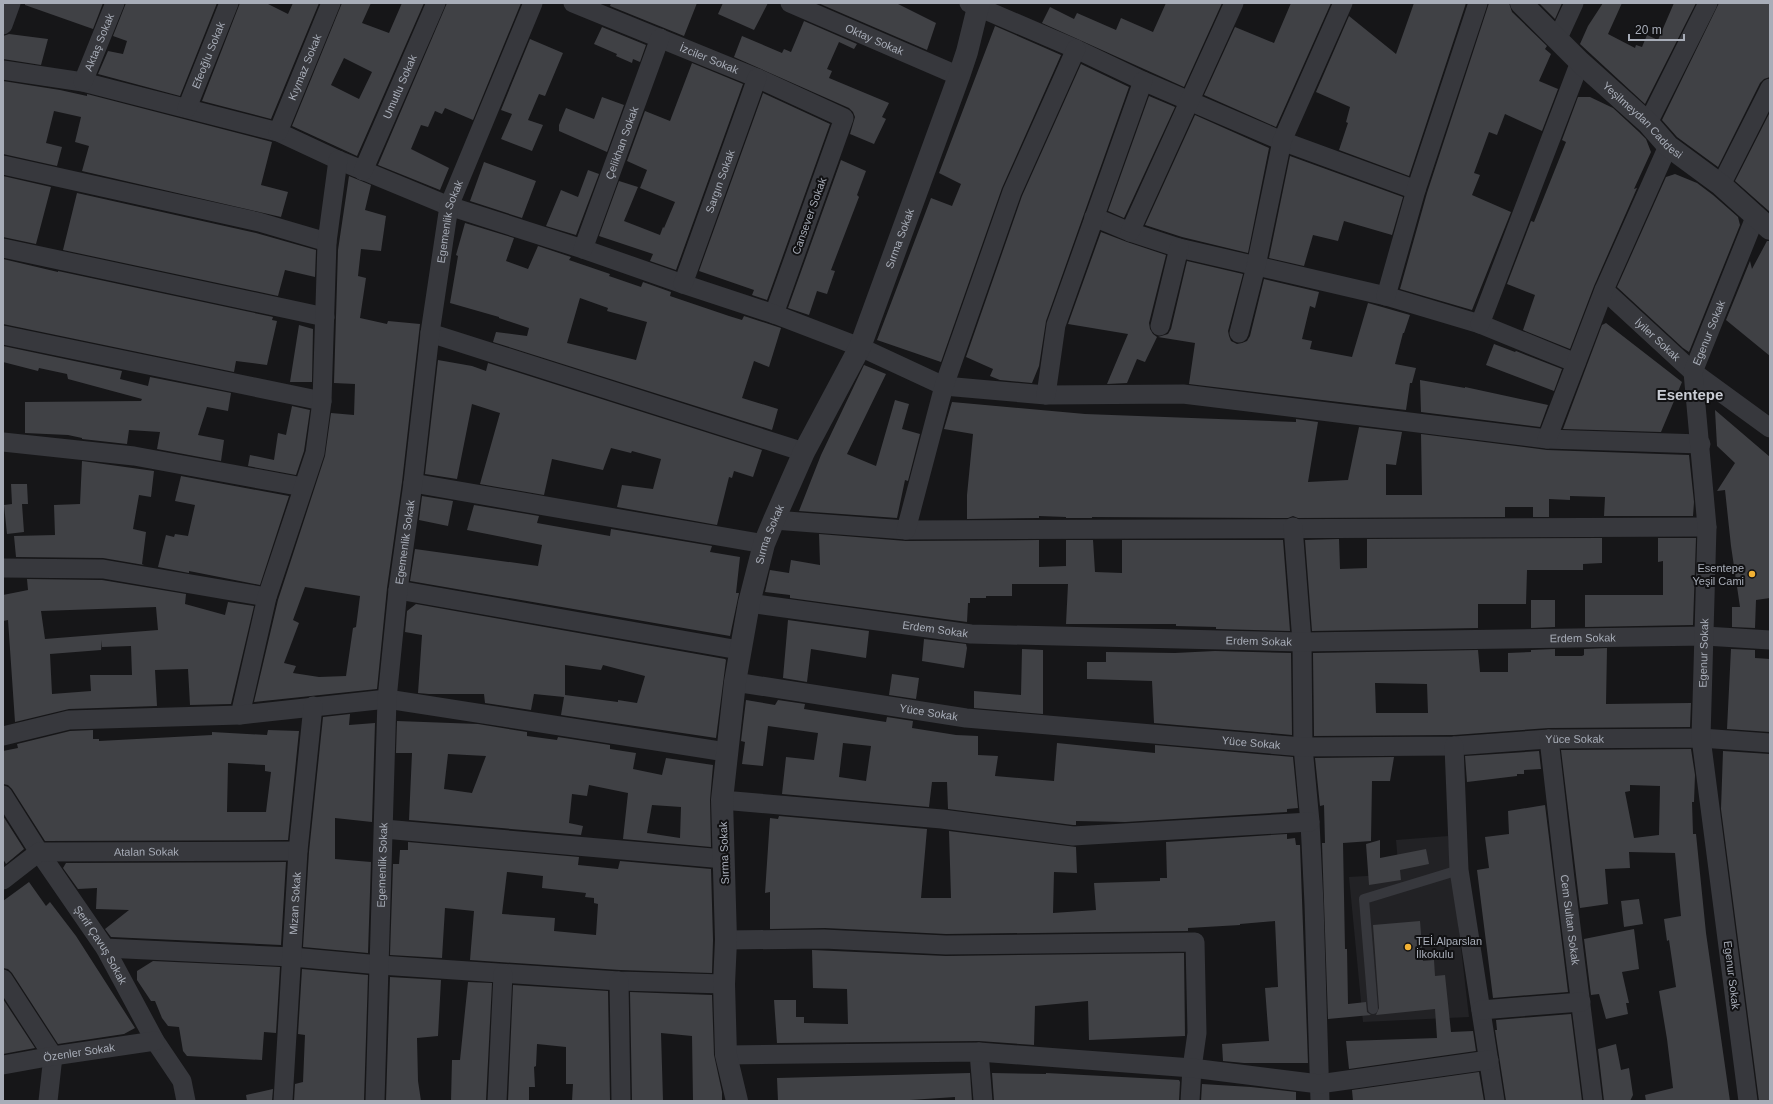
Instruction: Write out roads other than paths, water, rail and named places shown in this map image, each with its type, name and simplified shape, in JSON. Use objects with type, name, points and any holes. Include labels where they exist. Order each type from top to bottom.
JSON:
[{"type":"street","points":[[3,25],[11,3]]},
{"type":"street","name":"Aktaş Sokak","points":[[83,82],[115,3]]},
{"type":"street","name":"Efeoğlu Sokak","points":[[187,108],[229,3]]},
{"type":"street","name":"Kıymaz Sokak","points":[[278,132],[331,3]]},
{"type":"street","name":"Umutlu Sokak","points":[[363,170],[436,3]]},
{"type":"street","name":"Egemenlik Sokak","points":[[375,1101],[387,699],[398,590],[413,483],[430,333],[449,206],[533,3]]},
{"type":"street","name":"İzciler Sokak","points":[[573,3],[757,78],[844,118]]},
{"type":"street","name":"Oktay Sokak","points":[[790,3],[959,76]]},
{"type":"street","points":[[1130,232],[1188,101],[1234,3]]},
{"type":"street","points":[[1239,333],[1256,266],[1282,141],[1343,3]]},
{"type":"street","points":[[1386,296],[1416,190],[1478,3]]},
{"type":"street","name":"Yeşilmeydan Caddesi","points":[[1521,3],[1580,62],[1648,123],[1668,146],[1721,184],[1763,222]]},
{"type":"street","points":[[1557,40],[1574,3]]},
{"type":"street","points":[[1648,123],[1708,3]]},
{"type":"street","points":[[975,5],[1076,49],[1143,82],[1282,141],[1416,190]]},
{"type":"street","name":"Sırma Sokak","points":[[737,1101],[726,1055],[724,984],[726,940],[722,800],[726,752],[739,650],[749,603],[764,544],[774,520],[804,452],[860,347],[959,76],[975,5]]},
{"type":"street","name":"Çelikhan Sokak","points":[[583,249],[660,38]]},
{"type":"street","points":[[906,530],[944,386],[1012,192],[1076,49]]},
{"type":"street","points":[[1480,324],[1580,62]]},
{"type":"street","points":[[3,70],[83,82],[278,132],[338,160],[449,206],[583,249],[774,314],[860,347],[944,386],[1046,395],[1183,394],[1547,439],[1700,444]]},
{"type":"street","name":"Sargın Sokak","points":[[683,284],[757,78]]},
{"type":"street","points":[[1046,395],[1056,326],[1143,82]]},
{"type":"street","points":[[1721,184],[1770,88]]},
{"type":"street","name":"Cansever Sokak","points":[[774,314],[844,118]]},
{"type":"street","points":[[1547,439],[1604,290],[1668,146]]},
{"type":"street","points":[[240,715],[267,597],[315,453],[322,402],[328,242],[338,160]]},
{"type":"street","points":[[3,165],[259,222],[328,242]]},
{"type":"street","points":[[1094,217],[1130,232],[1179,248],[1386,296],[1480,324],[1576,363]]},
{"type":"street","name":"Egenur Sokak","points":[[1748,1101],[1701,738],[1708,527],[1693,372],[1763,222]]},
{"type":"street","points":[[3,248],[325,317]]},
{"type":"street","points":[[1160,326],[1179,248]]},
{"type":"street","name":"İyiler Sokak","points":[[1604,290],[1693,372],[1770,428]]},
{"type":"street","points":[[430,333],[804,452]]},
{"type":"street","points":[[3,335],[322,402]]},
{"type":"street","points":[[5,445],[134,456],[304,487]]},
{"type":"street","points":[[413,483],[764,544]]},
{"type":"street","points":[[774,520],[906,530],[1293,527],[1708,527]]},
{"type":"street","points":[[1293,527],[1302,642],[1303,747],[1310,822],[1320,1092]]},
{"type":"street","points":[[3,568],[103,569],[267,597]]},
{"type":"street","points":[[398,590],[739,650]]},
{"type":"street","name":"Erdem Sokak","points":[[749,603],[971,634],[1302,642],[1705,636],[1770,640]]},
{"type":"street","name":"Yüce Sokak","points":[[735,682],[966,718],[1303,747],[1454,746],[1549,739],[1701,738],[1770,743]]},
{"type":"street","points":[[3,736],[69,720],[240,715],[387,699],[726,752]]},
{"type":"street","name":"Mizan Sokak","points":[[283,1101],[298,851],[313,706]]},
{"type":"street","name":"Cem Sultan Sokak","points":[[1549,739],[1593,1101]]},
{"type":"street","points":[[1454,746],[1459,870],[1490,1060],[1495,1101]]},
{"type":"street","name":"Şerif Çavuş Sokak","points":[[3,795],[39,852],[105,948],[155,1042],[182,1081],[186,1101]]},
{"type":"street","points":[[722,800],[942,819],[1073,836],[1310,822]]},
{"type":"street","points":[[384,829],[724,859]]},
{"type":"street","name":"Atalan Sokak","points":[[39,852],[298,851]]},
{"type":"street","points":[[3,880],[39,852]]},
{"type":"street","points":[[726,940],[824,940],[946,945],[1195,942],[1197,1033],[1192,1068],[1190,1101]]},
{"type":"street","points":[[105,948],[292,957],[503,974],[724,984]]},
{"type":"street","points":[[497,1101],[503,974]]},
{"type":"street","points":[[3,979],[53,1056],[48,1101]]},
{"type":"street","points":[[619,980],[621,1101]]},
{"type":"street","points":[[1481,1010],[1581,1002]]},
{"type":"street","name":"Özenler Sokak","points":[[3,1065],[53,1056],[155,1042]]},
{"type":"street","points":[[726,1055],[979,1052],[1192,1068],[1320,1092],[1490,1060]]},
{"type":"street","points":[[979,1052],[983,1101]]},
{"type":"lane","points":[[1372,1009],[1364,899],[1459,870]]},
{"type":"place","name":"Esentepe Yeşil Cami","points":[[1752,574]]},
{"type":"place","name":"TEİ.Alparslan İlkokulu","points":[[1408,947]]},
{"type":"district","name":"Esentepe","points":[[1690,394]]}]
